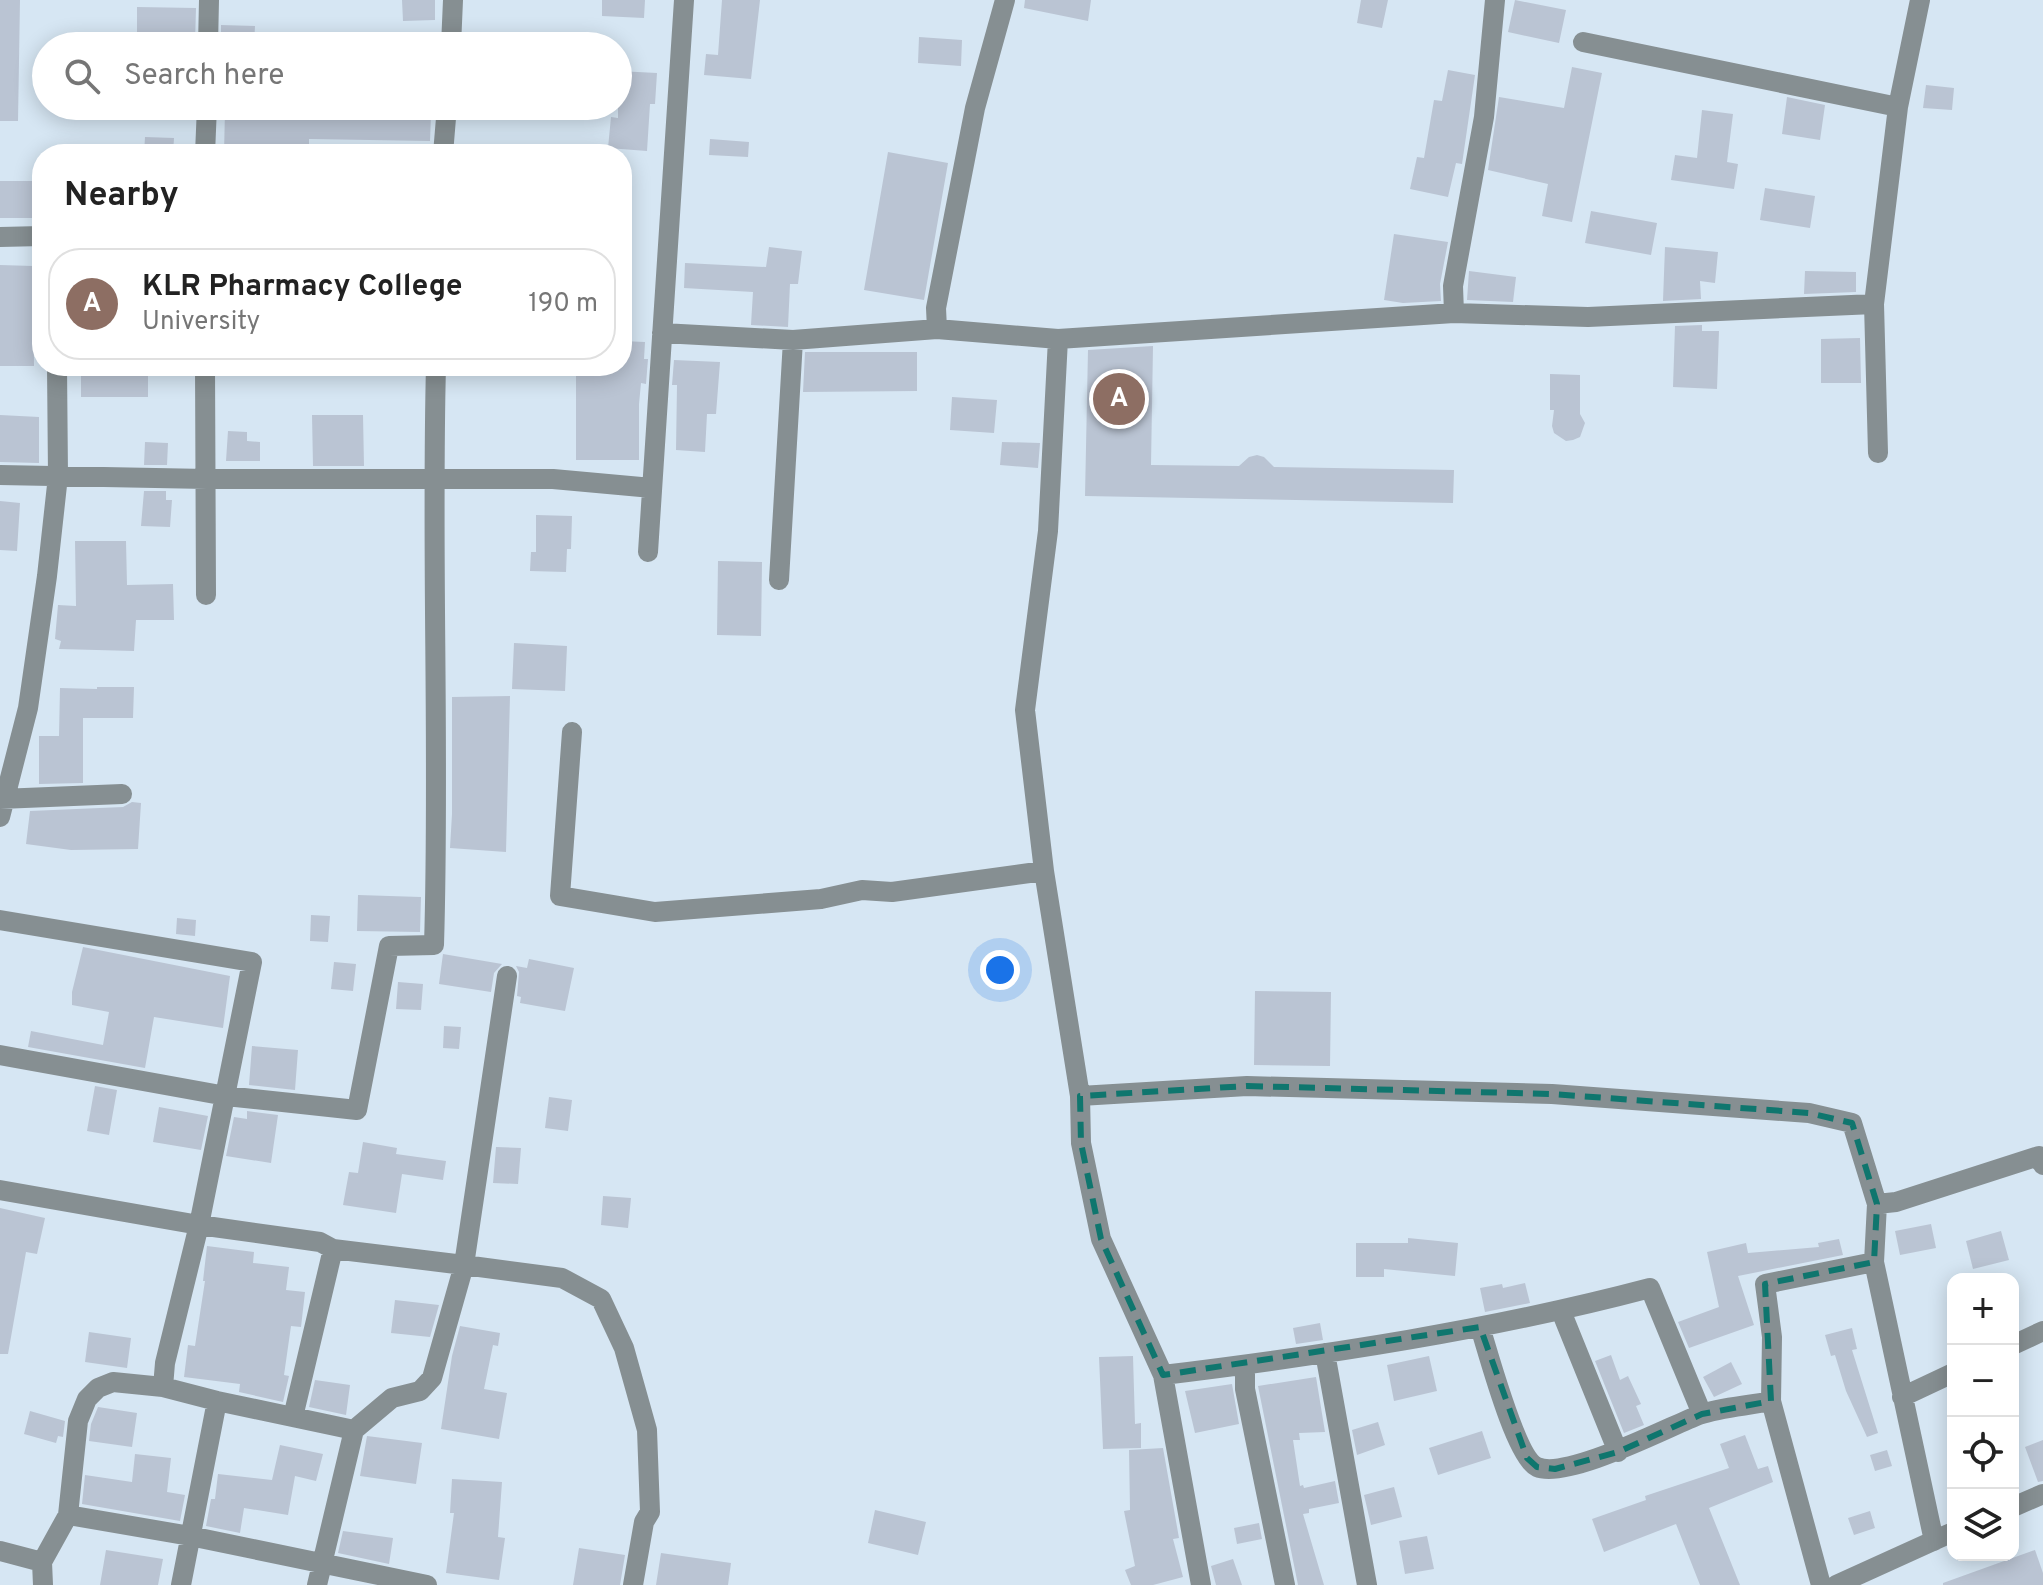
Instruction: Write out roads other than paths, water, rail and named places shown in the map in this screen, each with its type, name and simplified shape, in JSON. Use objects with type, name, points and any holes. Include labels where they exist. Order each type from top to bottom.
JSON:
[{"type":"street","points":[[208,32],[209,0]]},
{"type":"street","points":[[452,32],[453,0]]},
{"type":"street","points":[[648,552],[684,0]]},
{"type":"street","points":[[937,329],[936,308],[975,108],[1005,0]]},
{"type":"street","points":[[1454,313],[1453,286],[1484,117],[1495,0]]},
{"type":"street","points":[[1878,453],[1874,304],[1898,107],[1920,0]]},
{"type":"street","points":[[1583,42],[1898,107]]},
{"type":"street","points":[[205,144],[206,120]]},
{"type":"street","points":[[444,144],[446,120]]},
{"type":"street","points":[[0,237],[32,236]]},
{"type":"street","points":[[662,333],[793,340],[937,329],[1058,339],[1454,313],[1588,317],[1874,304]]},
{"type":"street","points":[[1058,339],[1048,531],[1025,710],[1044,871],[1080,1096],[1081,1143],[1101,1239],[1163,1375],[1201,1585]]},
{"type":"street","points":[[779,580],[793,340]]},
{"type":"street","points":[[57,376],[58,476],[28,708],[2,805],[122,794]]},
{"type":"street","points":[[205,376],[206,595]]},
{"type":"street","points":[[0,1055],[226,1096],[357,1110],[389,946],[434,945],[437,854],[433,479],[436,376]]},
{"type":"street","points":[[0,475],[207,479],[553,479],[652,488]]},
{"type":"street","points":[[572,732],[560,896],[655,912],[821,899],[862,890],[892,892],[1044,871]]},
{"type":"street","points":[[0,920],[252,962],[199,1225],[165,1363],[163,1387]]},
{"type":"street","points":[[317,1585],[354,1430],[392,1398],[420,1391],[432,1378],[464,1265],[507,976]]},
{"type":"street","points":[[1080,1096],[1247,1086],[1552,1094],[1809,1113],[1852,1123],[1877,1204],[1874,1262],[1902,1397],[1944,1536],[1836,1585]]},
{"type":"street","points":[[1877,1204],[1896,1202],[2039,1156],[2043,1165]]},
{"type":"street","points":[[0,1190],[199,1225],[320,1242],[333,1249],[562,1278],[601,1299],[624,1348],[647,1430],[650,1512],[644,1522],[633,1585]]},
{"type":"street","points":[[293,1417],[333,1249]]},
{"type":"street","points":[[1821,1585],[1771,1401],[1772,1337],[1765,1284],[1874,1262]]},
{"type":"street","points":[[1163,1375],[1325,1353],[1480,1327],[1561,1311],[1650,1288],[1702,1414]]},
{"type":"street","points":[[1561,1311],[1618,1452]]},
{"type":"street","points":[[1480,1327],[1515,1434],[1527,1458],[1537,1467],[1555,1469],[1618,1452],[1702,1414],[1771,1401]]},
{"type":"street","points":[[2019,1342],[2043,1331]]},
{"type":"street","points":[[1325,1353],[1367,1585]]},
{"type":"street","points":[[1245,1365],[1245,1389],[1285,1585]]},
{"type":"street","points":[[1902,1397],[1947,1376]]},
{"type":"street","points":[[43,1585],[42,1562],[68,1515],[78,1421],[87,1399],[98,1388],[113,1382],[163,1387],[354,1430]]},
{"type":"street","points":[[181,1585],[217,1401]]},
{"type":"street","points":[[2019,1504],[2043,1494]]},
{"type":"street","points":[[68,1515],[190,1536],[427,1585]]},
{"type":"street","points":[[0,1551],[42,1562]]},
{"type":"place","name":"KLR Pharmacy College","points":[[1119,399]]}]
